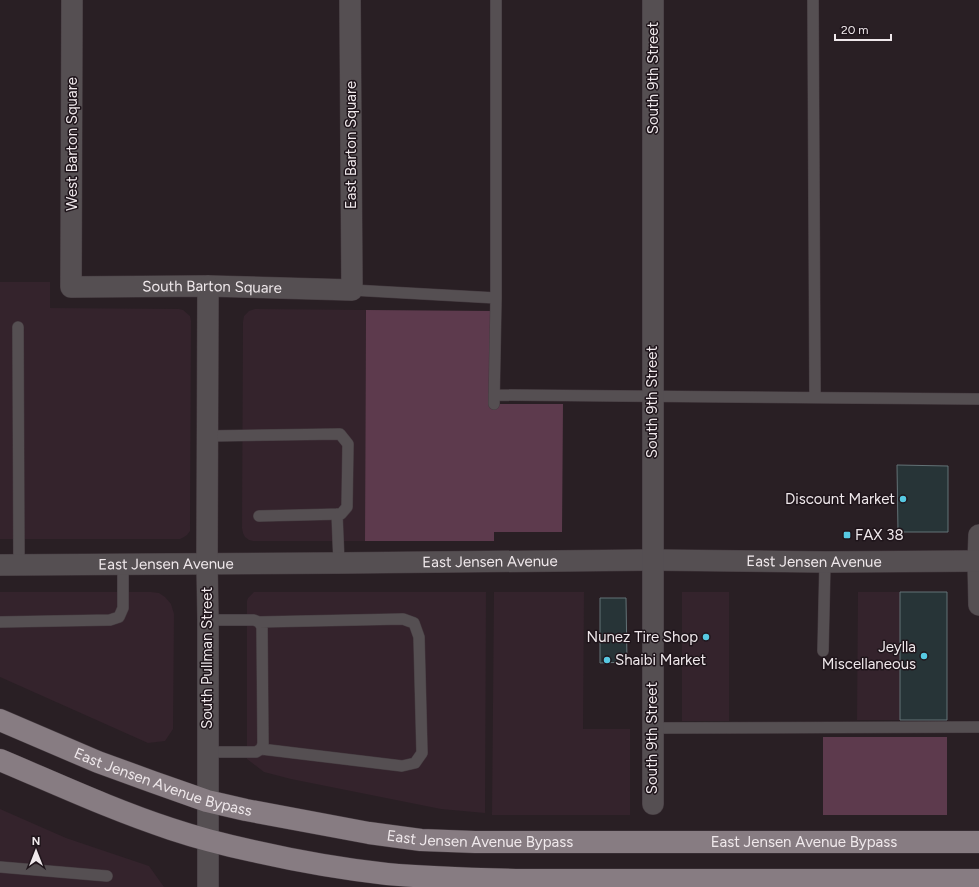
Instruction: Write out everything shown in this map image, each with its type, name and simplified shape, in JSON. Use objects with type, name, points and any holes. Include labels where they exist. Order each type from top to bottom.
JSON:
[{"type":"main road","name":"East Jensen Avenue Bypass","points":[[0,720],[98,762],[208,801],[246,810],[348,829],[421,840],[475,842],[979,842]]},
{"type":"main road","points":[[0,760],[122,812],[208,840],[281,857],[387,874],[461,879],[517,880],[979,880]]},
{"type":"street","name":"West Barton Square","points":[[72,0],[72,288]]},
{"type":"street","name":"East Barton Square","points":[[350,0],[352,290]]},
{"type":"street","name":"South 9th Street","points":[[653,0],[653,804]]},
{"type":"street","name":"South Barton Square","points":[[72,288],[208,286],[352,290]]},
{"type":"street","name":"South Pullman Street","points":[[208,286],[208,887]]},
{"type":"street","points":[[979,535],[979,605]]},
{"type":"street","name":"East Jensen Avenue","points":[[9,565],[652,560],[825,562],[978,561]]},
{"type":"lane","points":[[496,0],[496,298],[494,400],[652,396],[979,399]]},
{"type":"lane","points":[[813,0],[815,398]]},
{"type":"lane","points":[[352,290],[496,298]]},
{"type":"lane","points":[[9,565],[18,327]]},
{"type":"lane","points":[[208,436],[340,434],[348,444],[347,508],[342,514],[259,516]]},
{"type":"lane","points":[[337,514],[339,563]]},
{"type":"lane","points":[[823,650],[825,562]]},
{"type":"lane","points":[[0,622],[110,620],[119,617],[123,608],[123,564]]},
{"type":"lane","points":[[208,620],[254,620],[259,622],[403,619],[414,623],[420,637],[422,753],[415,763],[402,766],[261,749],[256,752],[208,752]]},
{"type":"lane","points":[[259,622],[262,627],[263,744],[261,749]]},
{"type":"lane","points":[[652,728],[979,727]]},
{"type":"lane","points":[[0,867],[107,876]]},
{"type":"shaded area","points":[[0,282],[50,282],[50,308],[179,309],[183,310],[190,316],[190,531],[187,535],[180,539],[0,539]]},
{"type":"shaded area","points":[[255,309],[366,310],[365,541],[253,541],[245,537],[243,533],[243,322],[244,316],[249,311]]},
{"type":"shaded area","points":[[366,310],[495,311],[494,404],[563,404],[562,532],[494,532],[494,541],[365,541]]},
{"type":"shaded area","points":[[0,592],[151,592],[159,593],[165,597],[171,604],[174,614],[173,729],[165,741],[148,743],[0,677]]},
{"type":"shaded area","points":[[254,592],[486,592],[485,813],[441,809],[291,779],[264,772],[247,759],[247,601]]},
{"type":"shaded area","points":[[494,592],[584,592],[583,729],[630,729],[630,815],[492,815]]},
{"type":"shaded area","points":[[682,592],[729,592],[729,721],[682,721]]},
{"type":"shaded area","points":[[858,592],[900,592],[900,720],[857,720]]},
{"type":"shaded area","points":[[823,737],[947,737],[947,815],[823,815]]},
{"type":"shaded area","points":[[0,809],[66,838],[149,866],[164,887],[0,887]]},
{"type":"building","points":[[897,465],[948,466],[948,532],[898,532]]},
{"type":"building","name":"Jeylla Miscellaneous","points":[[900,592],[947,592],[947,720],[900,720]]},
{"type":"building","points":[[600,598],[626,598],[627,662],[600,663]]},
{"type":"place","name":"Discount Market","points":[[903,499]]},
{"type":"place","name":"FAX 38","points":[[847,535]]},
{"type":"place","name":"Nunez Tire Shop","points":[[706,637]]},
{"type":"place","name":"Jeylla Miscellaneous","points":[[924,656]]},
{"type":"place","name":"Shaibi Market","points":[[607,660]]}]
